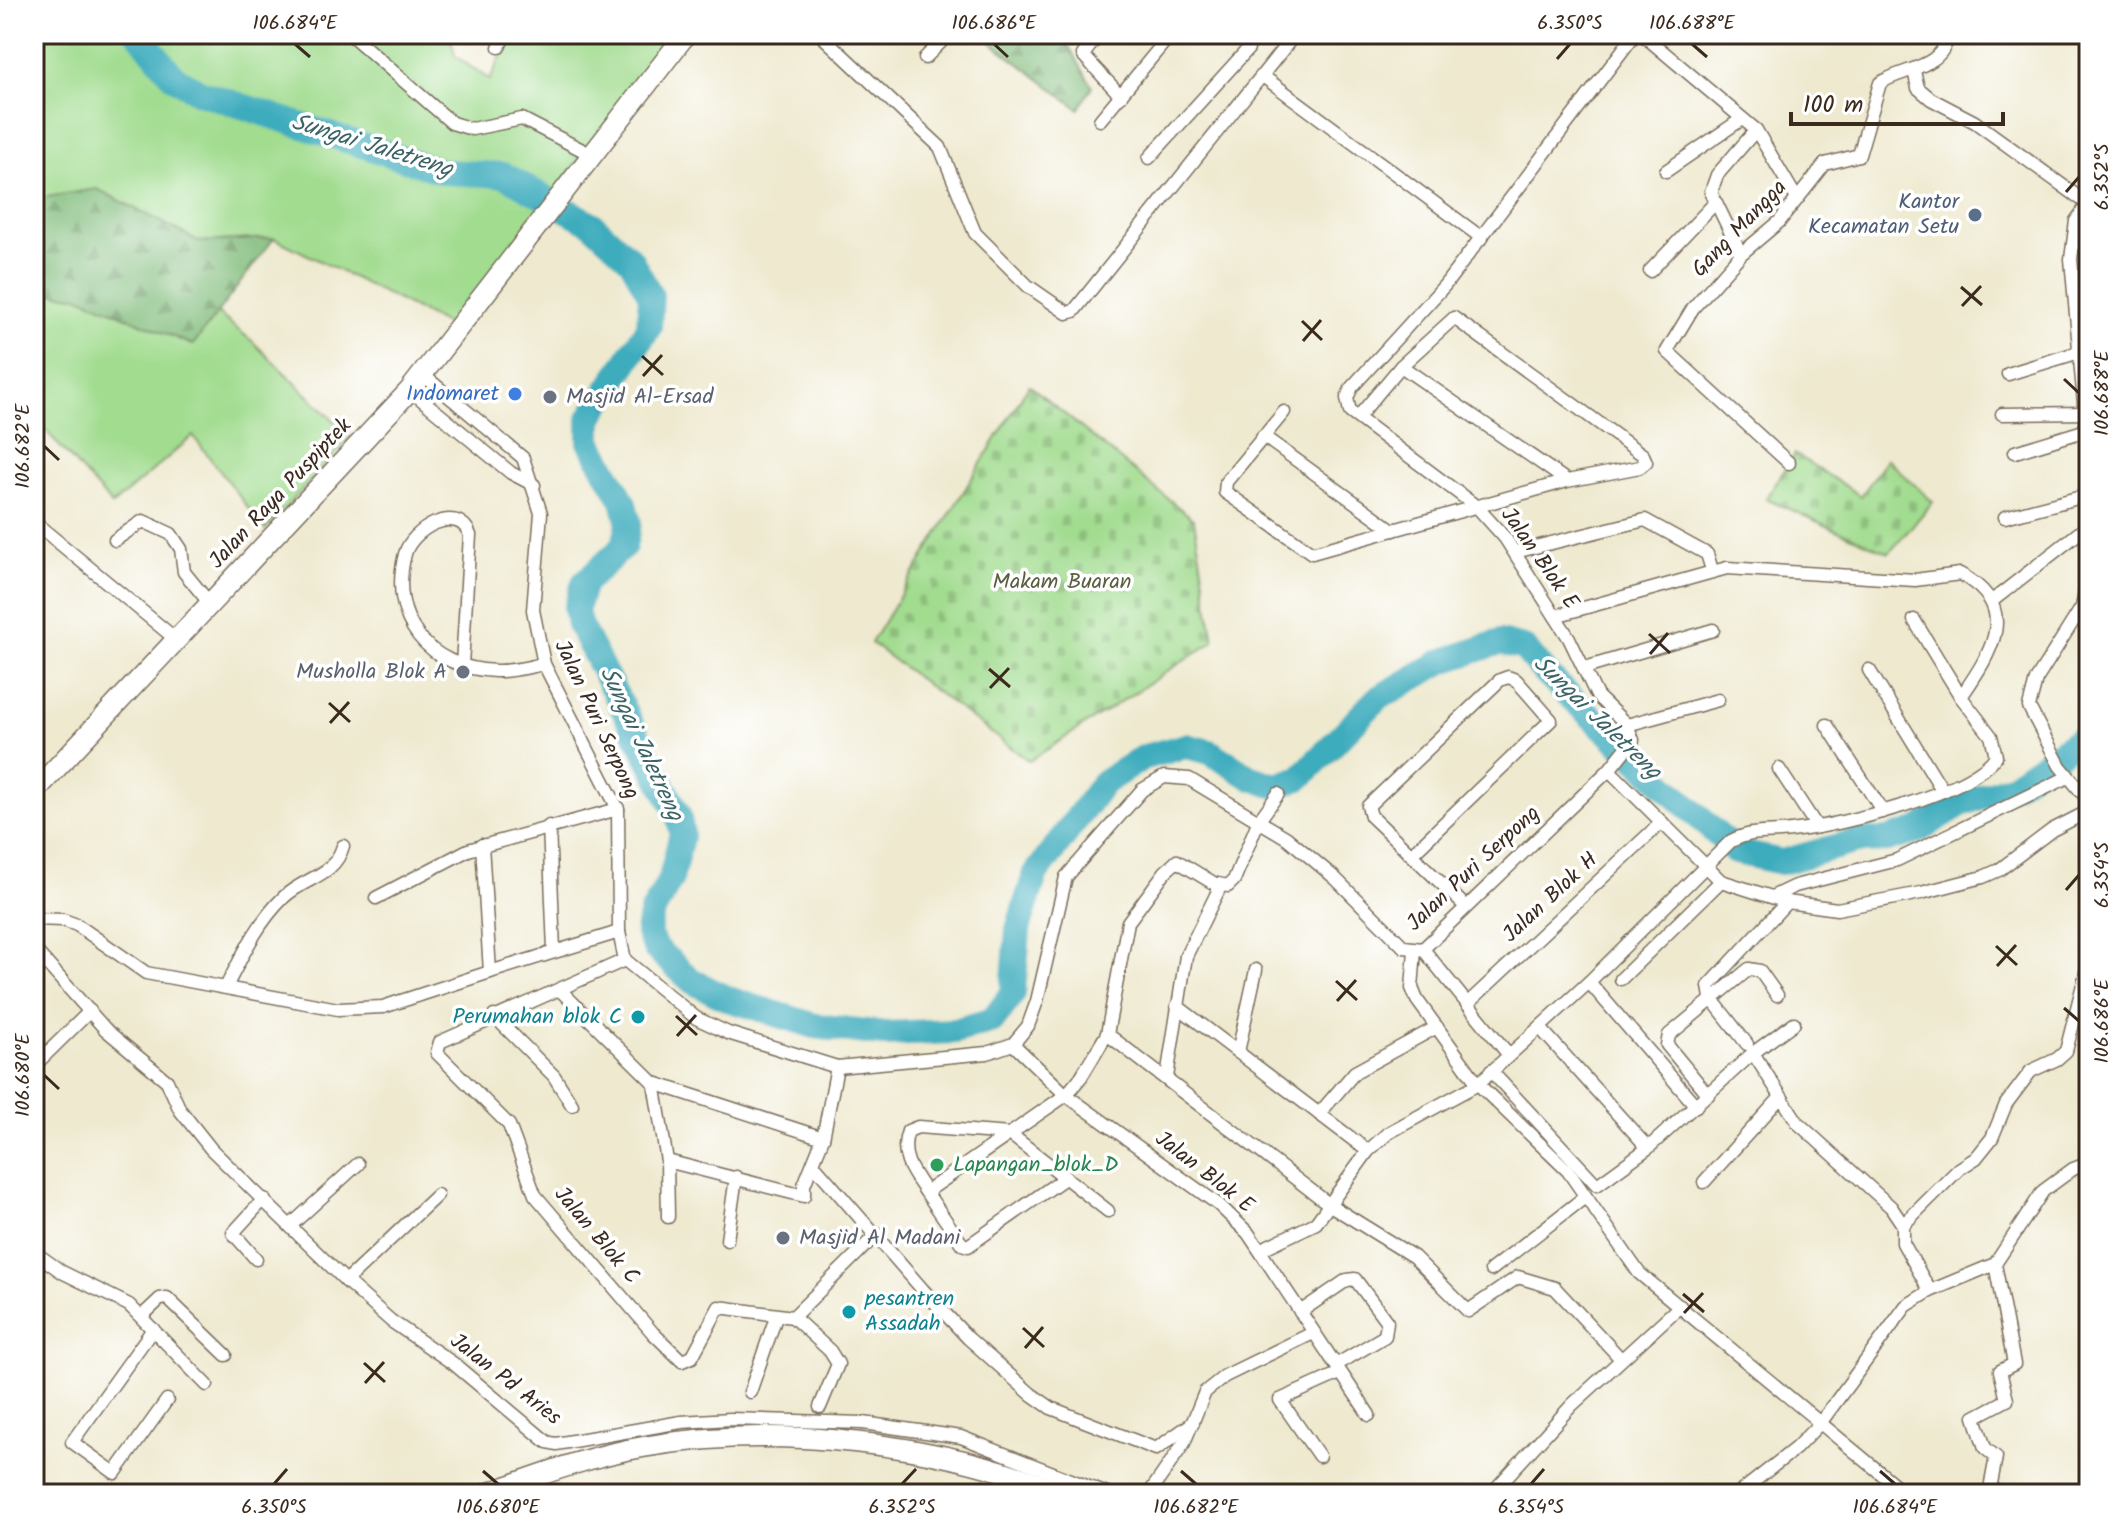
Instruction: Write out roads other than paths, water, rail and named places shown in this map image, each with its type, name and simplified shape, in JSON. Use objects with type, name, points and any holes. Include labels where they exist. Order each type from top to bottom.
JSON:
[{"type":"main road","name":"Jalan Raya Puspiptek","points":[[34,792],[178,641],[416,382],[686,34]]},
{"type":"main road","points":[[486,1494],[574,1463],[644,1447],[716,1440],[802,1439],[894,1447],[984,1464],[1063,1494]]},
{"type":"street","points":[[350,34],[452,123],[472,129],[522,119],[590,159]]},
{"type":"street","points":[[499,47],[505,34]]},
{"type":"street","points":[[820,34],[940,147],[968,222],[982,242],[1028,286],[1067,313],[1074,311],[1264,77],[1295,34]]},
{"type":"street","points":[[925,58],[949,34]]},
{"type":"street","points":[[1099,34],[1083,55],[1121,96]]},
{"type":"street","points":[[1100,120],[1171,34]]},
{"type":"street","points":[[1149,158],[1248,49],[1251,34]]},
{"type":"street","points":[[1264,77],[1482,238],[1635,34]]},
{"type":"street","points":[[1642,34],[1756,130],[1797,199]]},
{"type":"street","name":"Gang Mangga","points":[[1789,463],[1667,351],[1693,308],[1741,254],[1779,222],[1825,164],[1859,155],[1880,83],[1914,71],[1940,52],[1948,34]]},
{"type":"street","points":[[1914,71],[1918,88],[1931,99],[1975,122],[2088,204],[2076,221],[2072,237],[2084,351],[2089,459]]},
{"type":"street","points":[[1666,171],[1742,119]]},
{"type":"street","points":[[1741,254],[1714,204],[1711,192],[1717,175],[1756,130]]},
{"type":"street","points":[[1650,271],[1714,204]]},
{"type":"street","name":"Jalan Blok E","points":[[1482,238],[1411,324],[1352,387],[1347,406],[1477,507],[1515,552],[1585,668],[1597,696],[1627,725]]},
{"type":"street","points":[[1284,412],[1226,482],[1225,492],[1312,553],[1567,481],[1640,467],[1646,459],[1457,319],[1450,319],[1401,366],[1359,416]]},
{"type":"street","points":[[2008,374],[2084,351]]},
{"type":"street","points":[[1401,366],[1567,481]]},
{"type":"street","points":[[416,382],[511,473],[534,485]]},
{"type":"street","name":"Jalan Puri Serpong","points":[[416,382],[523,458],[534,485],[541,513],[533,610],[544,664],[618,809],[619,932],[625,960]]},
{"type":"street","points":[[2002,414],[2087,414]]},
{"type":"street","points":[[2015,452],[2087,430]]},
{"type":"street","points":[[1263,436],[1393,530]]},
{"type":"street","points":[[2005,517],[2089,495]]},
{"type":"street","points":[[462,665],[470,535],[464,525],[448,519],[431,525],[409,545],[401,595],[404,614],[417,636],[428,647],[462,665],[497,671],[544,664]]},
{"type":"street","points":[[1515,552],[1645,520],[1707,554],[1712,570]]},
{"type":"street","points":[[115,540],[143,521],[168,532],[181,549],[184,572],[211,605]]},
{"type":"street","points":[[34,522],[178,641]]},
{"type":"street","points":[[1992,601],[2089,525]]},
{"type":"street","points":[[1555,616],[1712,570],[1745,566],[1915,580],[1957,574],[1967,577],[1992,601],[1998,619],[1988,658],[1961,697]]},
{"type":"street","points":[[2089,572],[2082,607],[2031,693],[2029,707],[2064,772],[2089,801]]},
{"type":"street","points":[[1262,1249],[1316,1223],[1368,1151],[1397,1126],[1478,1084],[1508,1054],[1541,1029],[1731,841],[1752,832],[1817,827],[1883,812],[1943,791],[1988,766],[1996,756],[1991,736],[1961,697],[1914,620]]},
{"type":"street","points":[[1585,668],[1713,630]]},
{"type":"street","points":[[1869,670],[1943,791]]},
{"type":"street","points":[[1413,853],[1551,720],[1516,680],[1507,677],[1371,800],[1368,810],[1466,907]]},
{"type":"street","points":[[1718,700],[1627,725],[1632,743],[1612,767],[1662,822],[1709,862],[1721,881],[1787,902],[1837,909],[1983,877],[1999,870],[2052,830],[2089,811]]},
{"type":"street","points":[[1827,725],[1883,812]]},
{"type":"street","name":"Jalan Puri Serpong","points":[[1013,1044],[1028,1026],[1037,1001],[1066,877],[1146,785],[1164,777],[1189,779],[1298,847],[1335,878],[1404,947],[1419,950],[1612,767]]},
{"type":"street","points":[[1779,769],[1817,827]]},
{"type":"street","points":[[1772,897],[1795,886],[1897,860],[2064,772]]},
{"type":"street","points":[[926,1192],[1066,1095],[1107,1034],[1128,922],[1172,863],[1185,863],[1218,884],[1228,886],[1234,880],[1258,822],[1278,794]]},
{"type":"street","points":[[376,898],[417,874],[482,845],[618,809]]},
{"type":"street","name":"Jalan Blok H","points":[[1467,1004],[1662,822]]},
{"type":"street","points":[[549,826],[554,951]]},
{"type":"street","points":[[482,845],[490,972]]},
{"type":"street","points":[[226,987],[249,943],[284,897],[331,868],[343,846]]},
{"type":"street","points":[[1621,979],[1721,881]]},
{"type":"street","points":[[1167,1077],[1186,956],[1220,891],[1218,884]]},
{"type":"street","points":[[1787,902],[1709,986],[1711,998],[1750,1049],[1798,1123],[1891,1207],[1903,1225],[1903,1243],[1930,1291]]},
{"type":"street","points":[[34,919],[63,920],[77,925],[146,973],[338,1009],[368,1009],[619,932]]},
{"type":"street","name":"Jalan Pd Aries","points":[[34,949],[115,1039],[167,1081],[188,1122],[346,1281],[391,1321],[454,1364],[552,1443],[681,1422],[730,1419],[863,1423],[961,1437],[1107,1494]]},
{"type":"street","points":[[1419,950],[1508,1054]]},
{"type":"street","points":[[1419,950],[1412,988],[1437,1027],[1478,1084],[1568,1171],[1639,1273],[1906,1494]]},
{"type":"street","points":[[625,960],[696,1018],[728,1033],[837,1067],[987,1053],[1013,1044]]},
{"type":"street","name":"Jalan Blok C","points":[[625,960],[440,1042],[436,1049],[439,1058],[509,1125],[535,1195],[653,1333],[682,1361],[692,1357],[719,1307],[776,1317]]},
{"type":"street","points":[[1903,1225],[1959,1169],[1976,1158],[1992,1138],[2006,1104],[2031,1071],[2057,1059],[2066,1051],[2089,961]]},
{"type":"street","points":[[1708,1095],[1667,1045],[1666,1039],[1711,998],[1752,968],[1760,971],[1777,995]]},
{"type":"street","points":[[1238,1052],[1256,970]]},
{"type":"street","points":[[1589,982],[1696,1106]]},
{"type":"street","points":[[560,990],[654,1083],[823,1138]]},
{"type":"street","points":[[1177,1006],[1368,1151]]},
{"type":"street","points":[[34,1066],[90,1011]]},
{"type":"street","points":[[494,1016],[554,1076],[572,1105]]},
{"type":"street","points":[[1491,1071],[1594,1183],[1600,1184],[1696,1106],[1750,1049],[1794,1023]]},
{"type":"street","points":[[1319,1114],[1355,1072],[1437,1027]]},
{"type":"street","points":[[1541,1029],[1648,1148]]},
{"type":"street","points":[[1107,1034],[1330,1205],[1414,1257],[1468,1311],[1518,1277],[1555,1288],[1620,1358]]},
{"type":"street","name":"Jalan Blok E","points":[[1013,1044],[1066,1095],[1219,1205],[1262,1249],[1313,1333],[1369,1415]]},
{"type":"street","points":[[667,1161],[804,1196],[823,1138],[837,1067]]},
{"type":"street","points":[[654,1083],[667,1161],[668,1217]]},
{"type":"street","points":[[1704,1182],[1780,1098]]},
{"type":"street","points":[[1066,1177],[968,1246],[962,1244],[926,1192],[912,1171],[903,1149],[908,1131],[918,1127],[1010,1134],[1066,1177],[1108,1211]]},
{"type":"street","points":[[1738,1494],[1796,1448],[1821,1422],[1906,1306],[1930,1291],[1995,1264],[2043,1191],[2073,1169],[2089,1163]]},
{"type":"street","points":[[290,1226],[358,1164]]},
{"type":"street","points":[[813,1164],[968,1338],[1051,1408],[1156,1449],[1193,1423]]},
{"type":"street","points":[[727,1240],[736,1177]]},
{"type":"street","points":[[346,1281],[437,1195]]},
{"type":"street","points":[[1491,1270],[1585,1197]]},
{"type":"street","points":[[256,1259],[233,1233],[264,1199]]},
{"type":"street","points":[[793,1317],[877,1234]]},
{"type":"street","points":[[34,1252],[62,1272],[120,1299],[142,1316],[207,1385]]},
{"type":"street","points":[[1989,1494],[1996,1457],[1985,1448],[1975,1417],[2007,1400],[2000,1371],[2014,1364],[1995,1264]]},
{"type":"street","points":[[1300,1312],[1347,1280],[1355,1279],[1387,1322],[1385,1336],[1338,1369],[1280,1400],[1319,1456]]},
{"type":"street","points":[[142,1316],[160,1299],[167,1298],[226,1355]]},
{"type":"street","points":[[1491,1494],[1620,1358],[1680,1306]]},
{"type":"street","points":[[750,1392],[776,1317],[793,1317],[830,1351],[838,1364],[820,1407]]},
{"type":"street","points":[[153,1329],[72,1442],[115,1473],[167,1400]]},
{"type":"street","points":[[1149,1494],[1184,1443],[1200,1399],[1217,1381],[1313,1333]]},
{"type":"waterway","name":"Sungai Jaletreng","points":[[139,34],[174,77],[199,92],[444,172],[504,175],[592,224],[631,260],[651,296],[649,327],[590,418],[590,442],[623,501],[629,523],[624,546],[584,583],[576,609],[579,624],[678,814],[682,833],[671,878],[651,915],[648,933],[655,948],[692,981],[728,999],[815,1026],[884,1034],[955,1031],[993,1020],[1013,993],[1018,929],[1035,875],[1103,783],[1144,757],[1186,746],[1210,752],[1252,778],[1276,786],[1300,778],[1377,699],[1441,662],[1500,642],[1524,648],[1546,674],[1736,852],[1782,862],[1857,841],[1887,840],[1917,831],[1961,804],[2013,785],[2089,732]]},
{"type":"place","name":"Kantor Kecamatan Setu","points":[[1975,215]]},
{"type":"place","name":"Indomaret","points":[[515,394]]},
{"type":"place","name":"Masjid Al-Ersad","points":[[550,397]]},
{"type":"place","name":"Musholla Blok A","points":[[463,672]]},
{"type":"place","name":"Perumahan blok C","points":[[638,1017]]},
{"type":"place","name":"Lapangan_blok_D","points":[[937,1165]]},
{"type":"place","name":"Masjid Al Madani","points":[[783,1238]]},
{"type":"place","name":"pesantren Assadah","points":[[849,1312]]},
{"type":"park label","name":"Makam Buaran","points":[[1062,582]]}]
